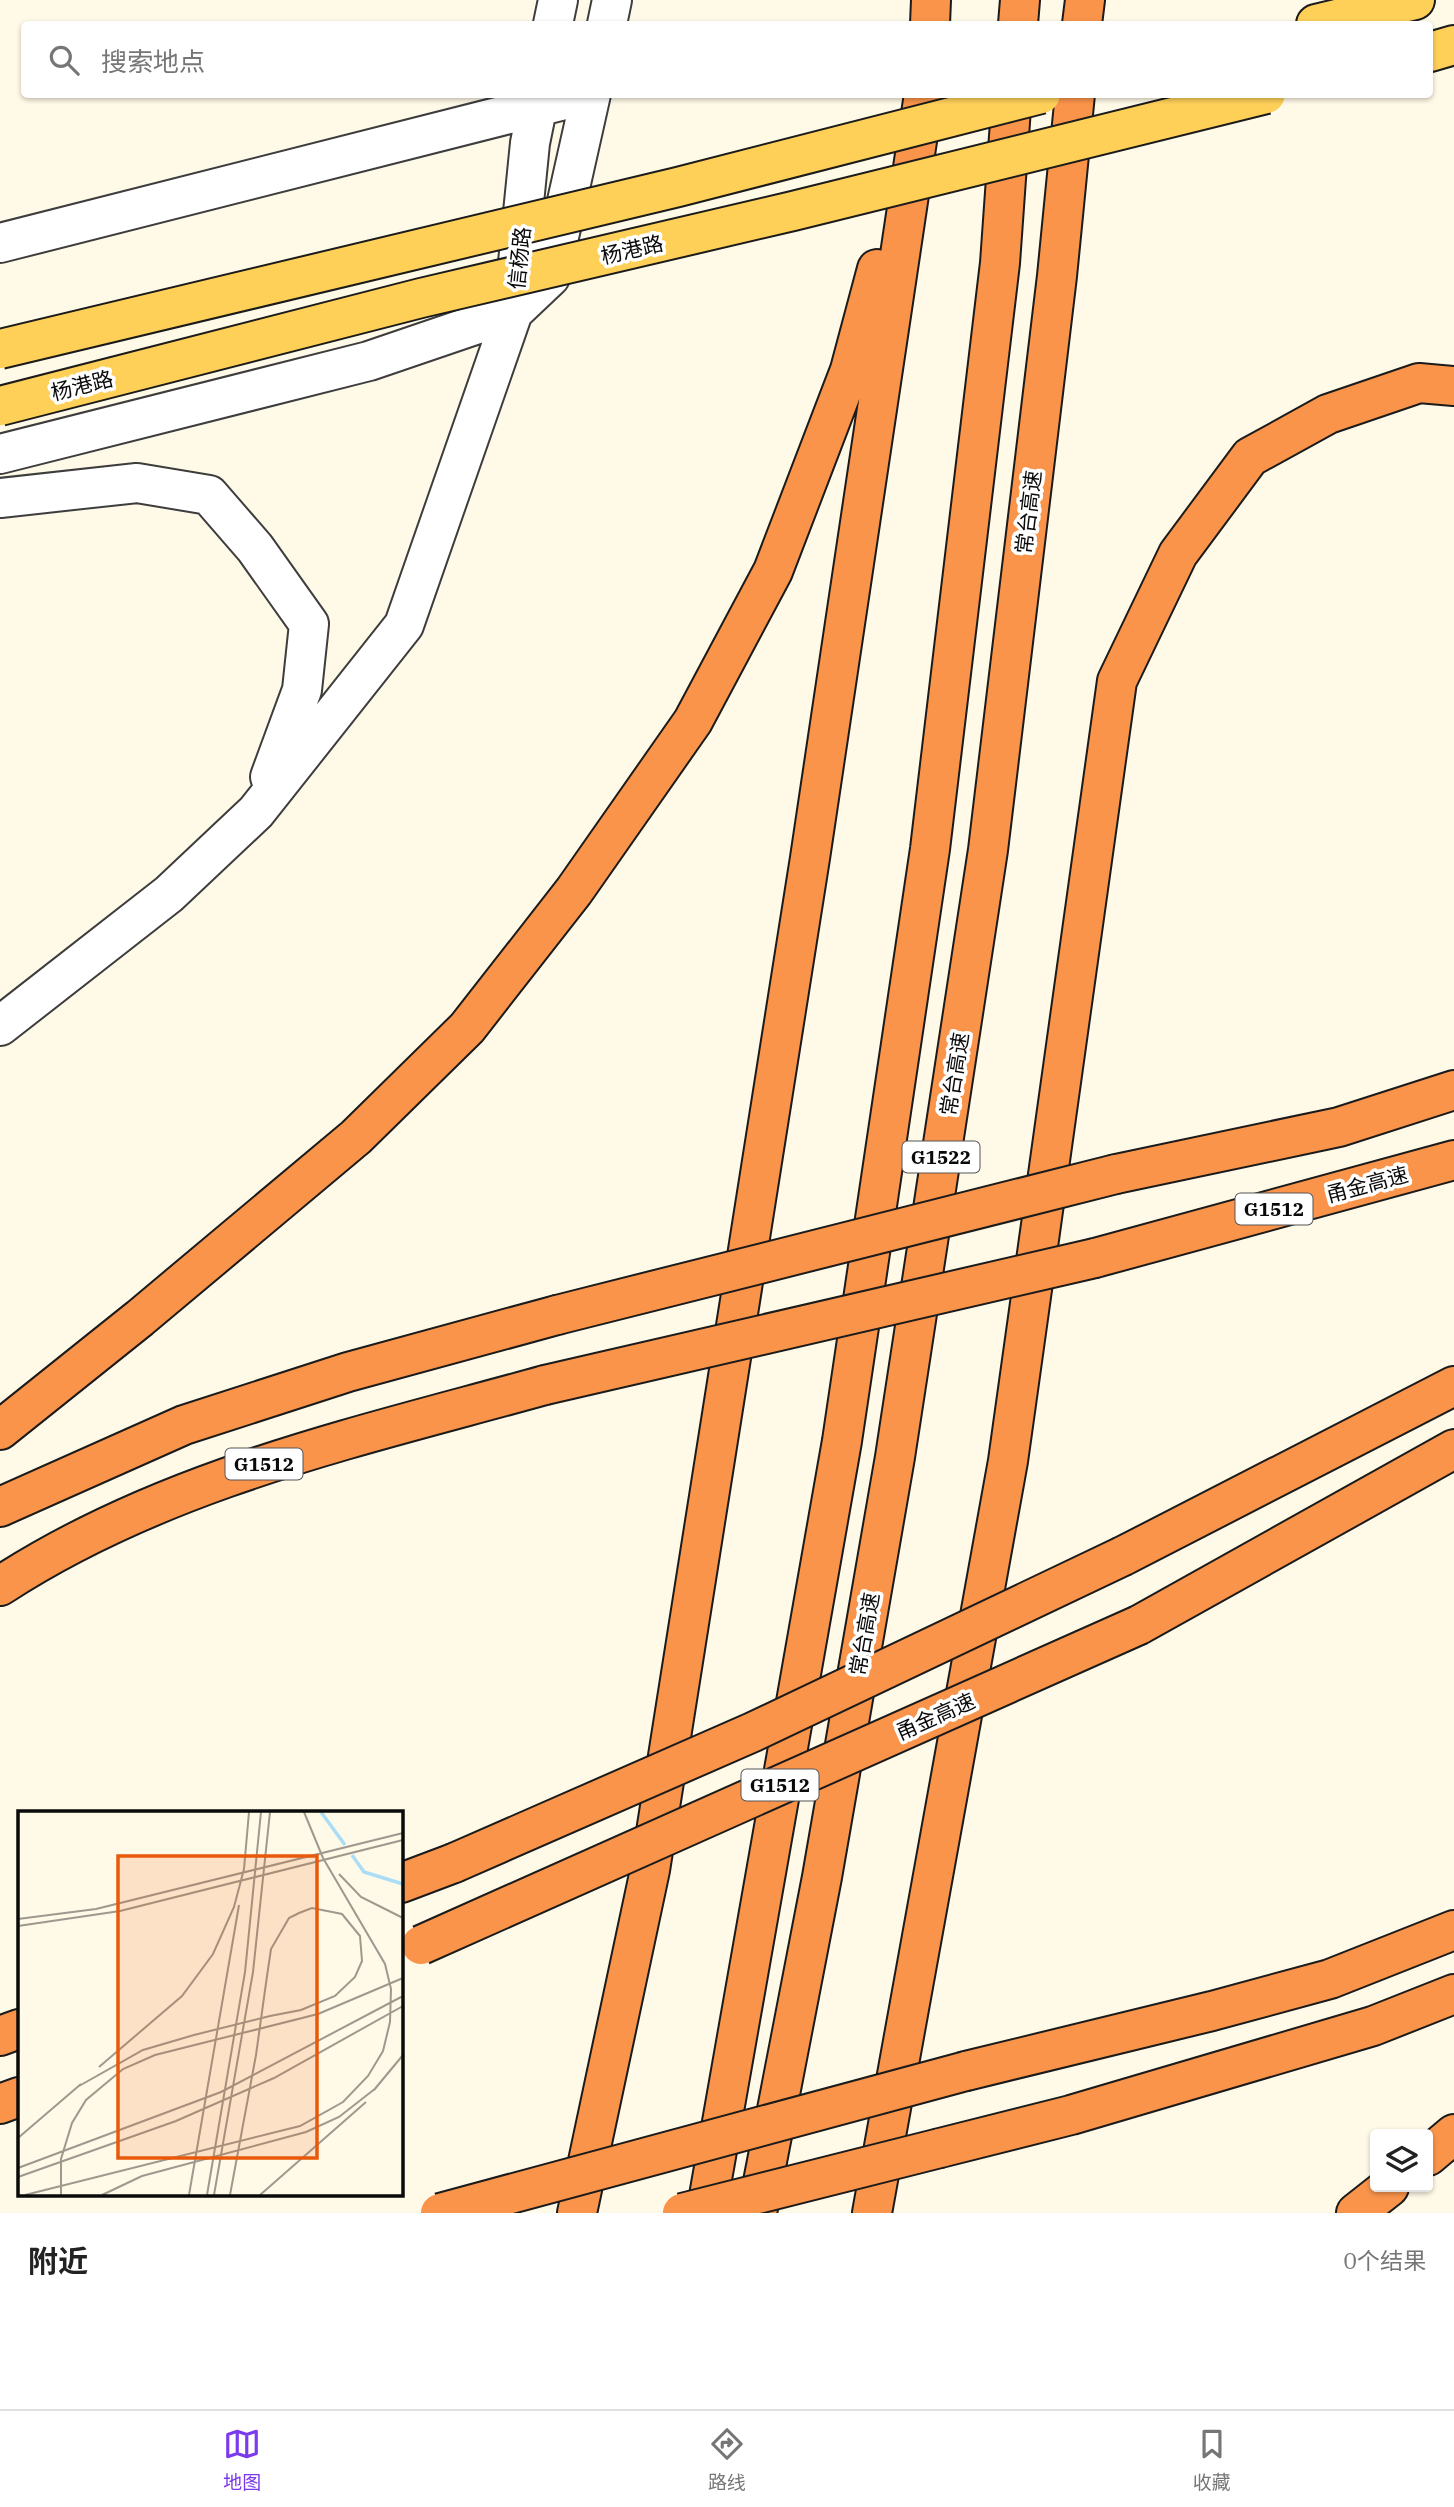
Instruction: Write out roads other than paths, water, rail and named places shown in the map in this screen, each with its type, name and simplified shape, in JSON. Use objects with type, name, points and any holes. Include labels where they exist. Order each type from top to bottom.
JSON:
[{"type":"highway","points":[[930,21],[932,0]]},
{"type":"highway","points":[[1018,21],[1020,0]]},
{"type":"highway","points":[[1082,21],[1085,0]]},
{"type":"highway","points":[[0,1430],[140,1318],[356,1137],[467,1028],[574,891],[693,721],[773,571],[850,370],[923,98]]},
{"type":"highway","points":[[577,2213],[650,1870],[810,858],[923,98]]},
{"type":"highway","name":"G1522","points":[[706,2213],[842,1441],[930,849],[1000,263],[1012,98]]},
{"type":"highway","name":"常台高速","points":[[757,2213],[822,1877],[895,1457],[988,850],[1057,276],[1075,98]]},
{"type":"highway","points":[[872,2213],[1008,1461],[1117,681],[1178,554],[1250,457],[1328,414],[1419,383],[1454,387]]},
{"type":"highway","points":[[0,1507],[184,1425],[348,1372],[557,1315],[1116,1174],[1339,1127],[1454,1090]]},
{"type":"highway","name":"甬金高速","points":[[0,1586],[32,1565],[105,1526],[267,1462],[545,1385],[1095,1258],[1454,1160]]},
{"type":"highway","name":"G1512","points":[[402,1884],[753,1732],[1124,1556],[1454,1386]]},
{"type":"highway","name":"甬金高速","points":[[411,1949],[1139,1625],[1454,1449]]},
{"type":"highway","points":[[440,2213],[966,2071],[1212,2011],[1330,1979],[1454,1930]]},
{"type":"highway","points":[[682,2213],[1072,2115],[1373,2026],[1454,1994]]},
{"type":"highway","points":[[0,2036],[18,2029]]},
{"type":"highway","points":[[0,2104],[18,2097]]},
{"type":"highway","points":[[1433,2152],[1454,2134]]},
{"type":"highway","points":[[1356,2213],[1383,2192]]},
{"type":"main road","points":[[1328,21],[1415,0]]},
{"type":"main road","points":[[1433,51],[1454,45]]},
{"type":"main road","points":[[0,349],[638,197],[1025,98]]},
{"type":"main road","name":"杨港路","points":[[0,406],[421,299],[793,211],[1250,98]]},
{"type":"street","points":[[554,21],[558,0]]},
{"type":"street","points":[[608,21],[612,0]]},
{"type":"street","points":[[0,243],[539,101],[560,98]]},
{"type":"street","name":"信杨路","points":[[513,312],[550,277],[588,98]]},
{"type":"street","name":"信杨路","points":[[513,312],[530,142],[539,101]]},
{"type":"street","points":[[0,454],[369,360],[513,312]]},
{"type":"street","points":[[0,1026],[169,894],[257,812],[404,625],[513,312]]},
{"type":"street","points":[[0,498],[137,483],[209,495],[255,548],[309,624],[302,690],[257,812]]}]
